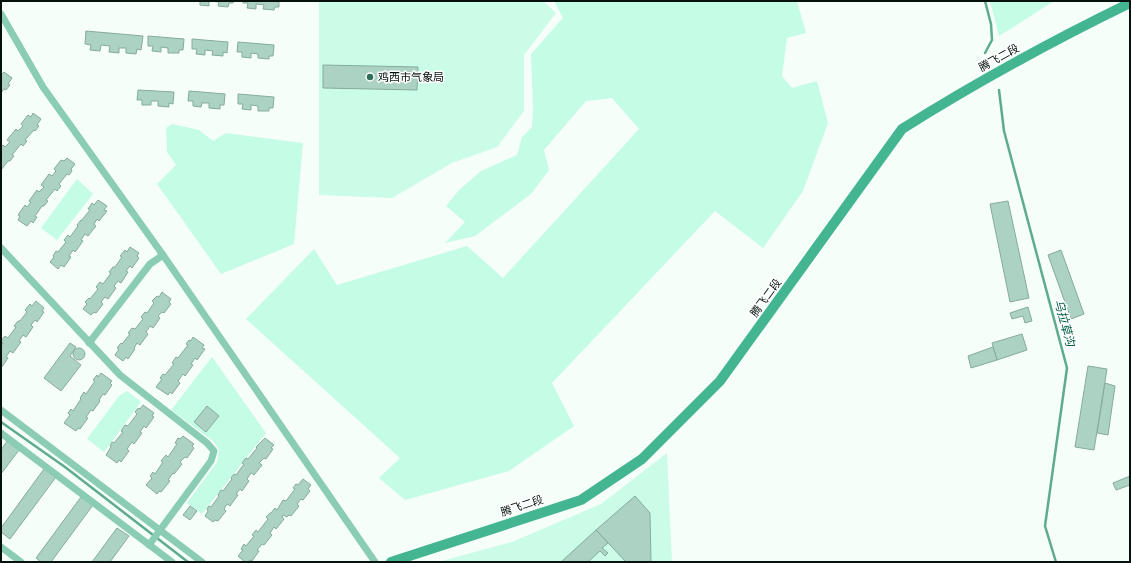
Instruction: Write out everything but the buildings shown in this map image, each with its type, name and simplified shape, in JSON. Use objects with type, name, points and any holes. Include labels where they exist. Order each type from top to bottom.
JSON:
[{"type":"street","name":"腾飞二段","points":[[391,562],[581,500],[642,460],[720,381],[902,129],[944,102],[1118,4],[1130,3]]},
{"type":"street","points":[[1,14],[42,87],[163,256],[375,562]]},
{"type":"street","points":[[1,248],[120,375],[214,451],[211,461],[161,531],[149,545]]},
{"type":"street","points":[[89,343],[150,264],[163,256]]},
{"type":"street","points":[[1,410],[202,562]]},
{"type":"street","points":[[1,433],[172,562]]},
{"type":"street","points":[[1,547],[21,562]]},
{"type":"shaded area","points":[[319,1],[543,1],[556,13],[524,55],[524,111],[497,147],[452,163],[392,198],[319,195]]},
{"type":"shaded area","points":[[554,1],[797,1],[806,33],[787,38],[782,76],[792,88],[817,81],[828,123],[803,191],[763,248],[715,211],[552,383],[574,426],[509,471],[405,500],[379,478],[400,458],[246,319],[314,249],[337,285],[467,246],[503,278],[639,129],[612,98],[586,101],[544,150],[549,170],[531,194],[475,236],[445,243],[465,222],[446,206],[459,190],[481,171],[517,155],[522,137],[532,127],[533,108],[531,54],[563,18]]},
{"type":"shaded area","points":[[990,1],[1054,1],[999,36]]},
{"type":"shaded area","points":[[172,124],[199,130],[213,141],[226,133],[303,143],[294,244],[221,274],[157,184],[176,165],[167,152],[166,128]]},
{"type":"shaded area","points":[[77,179],[93,194],[57,240],[41,228]]},
{"type":"shaded area","points":[[212,357],[266,433],[202,514],[187,503],[217,462],[219,450],[213,441],[171,410]]},
{"type":"shaded area","points":[[127,391],[141,402],[104,452],[87,439],[119,396]]},
{"type":"shaded area","points":[[667,453],[672,562],[438,562],[512,542],[601,504]]},
{"type":"waterway","points":[[985,1],[991,24],[992,40],[985,53]]},
{"type":"waterway","name":"乌拉草沟","points":[[999,90],[1004,131],[1067,368],[1045,526],[1056,562]]},
{"type":"waterway","points":[[1,422],[65,467],[188,562]]},
{"type":"place","name":"鸡西市气象局","points":[[370,77]]}]
